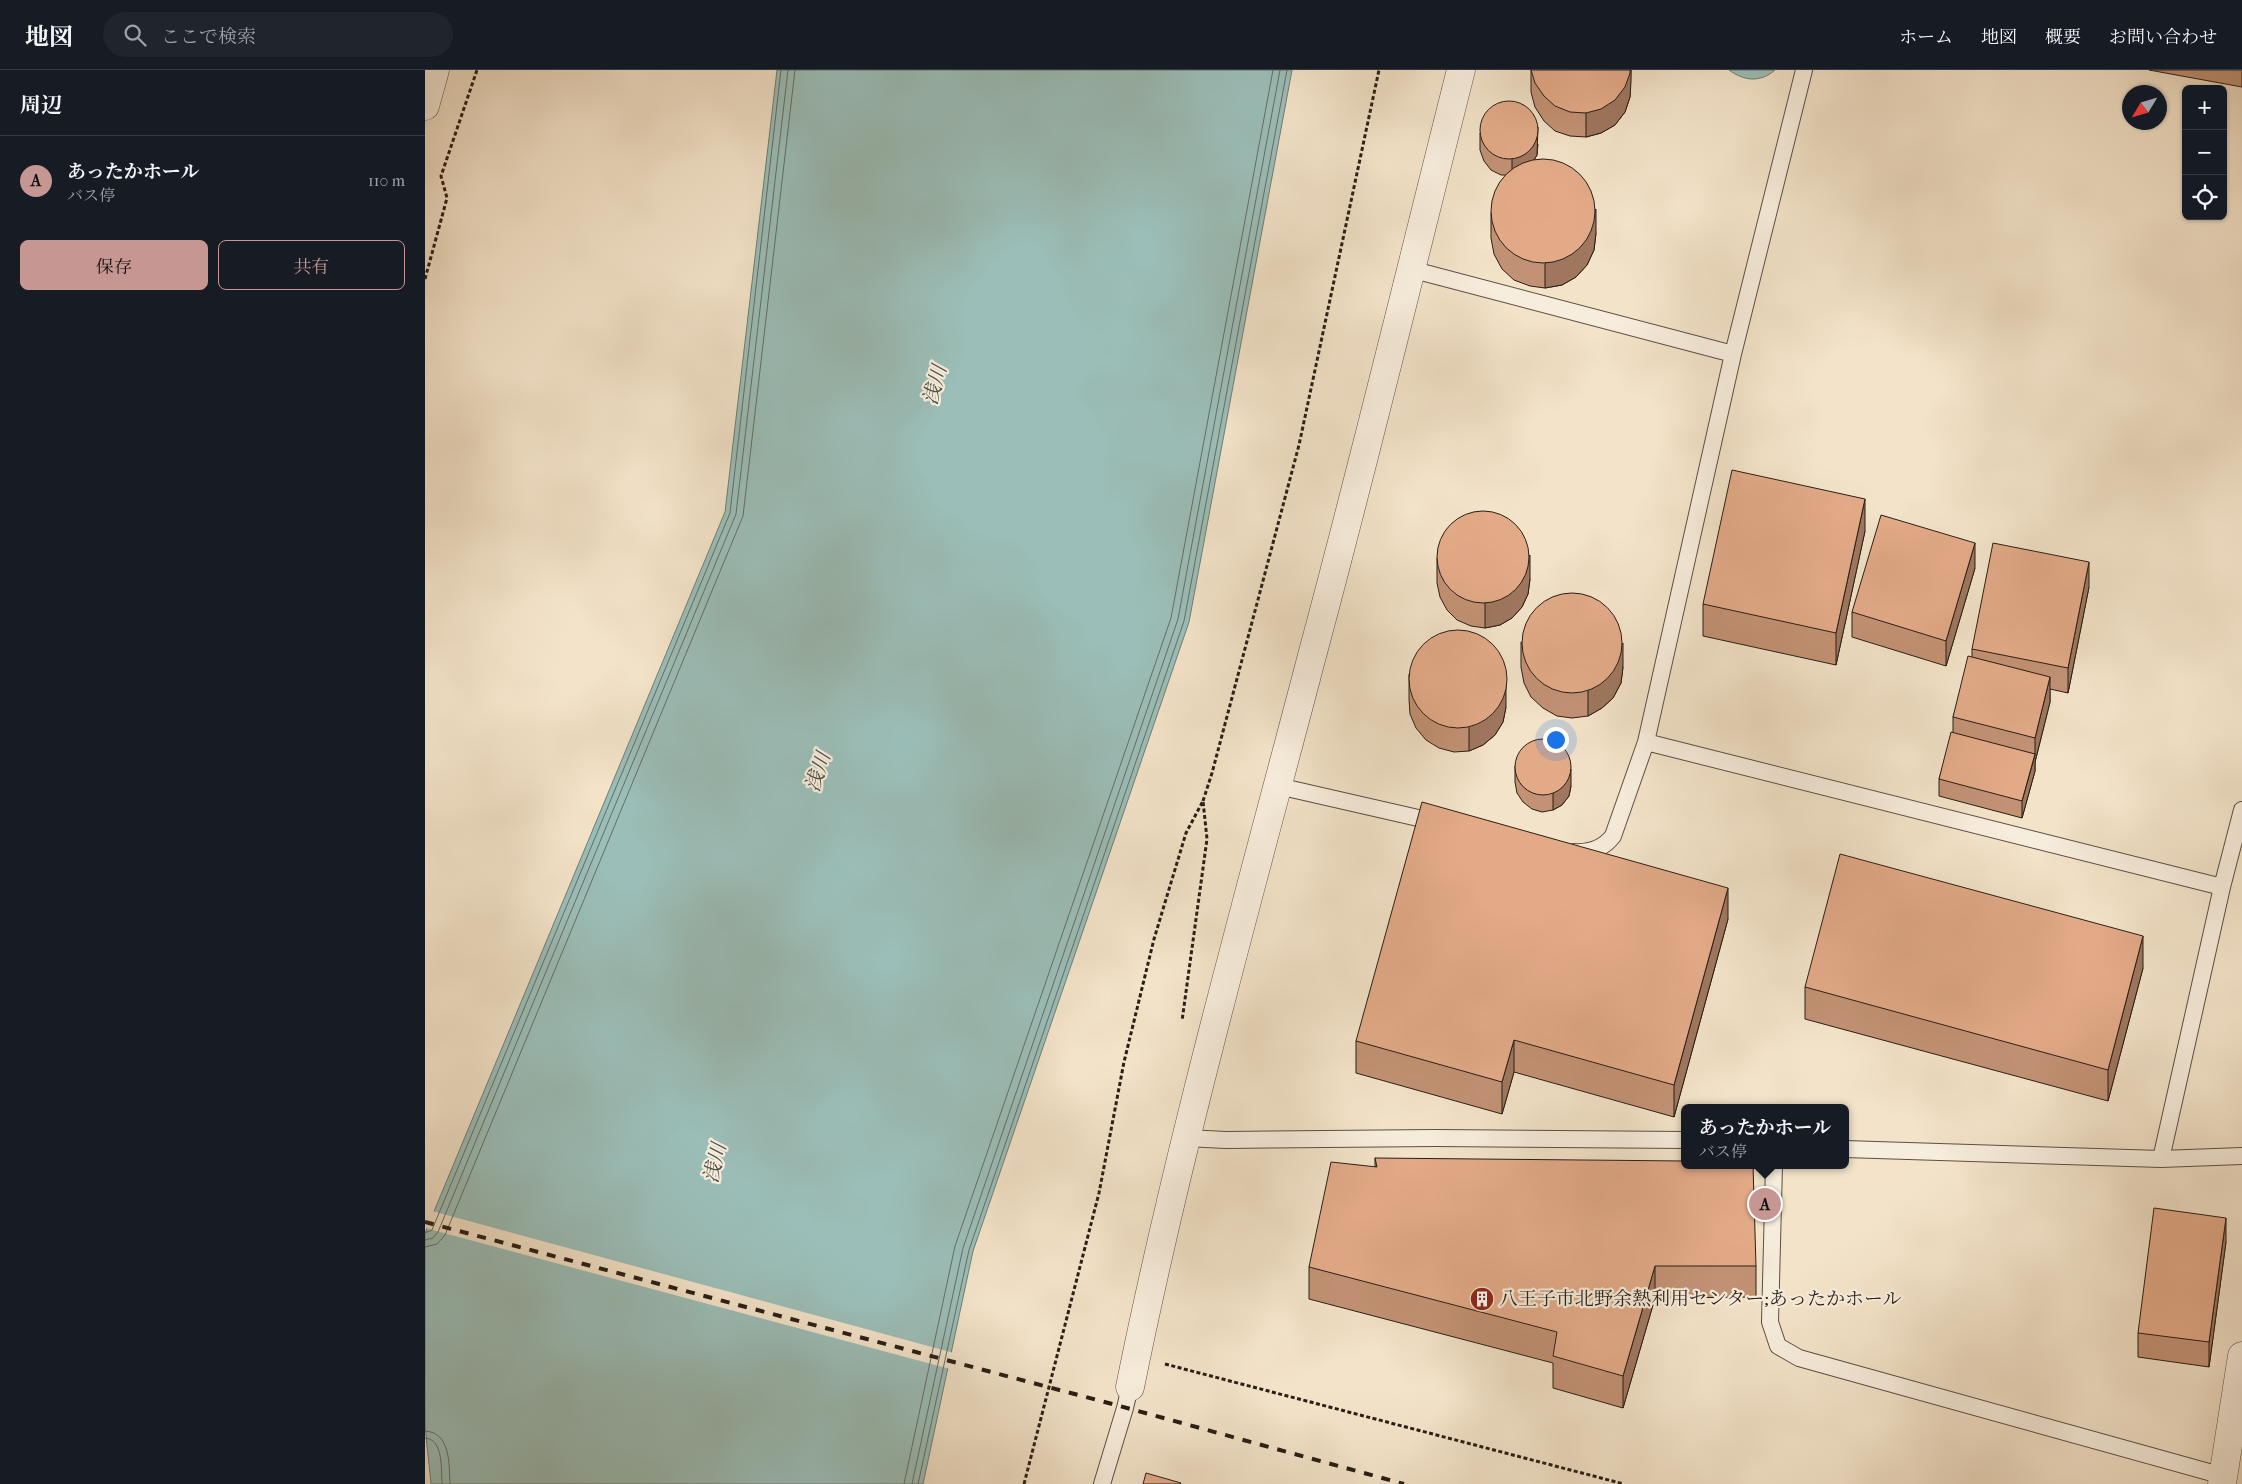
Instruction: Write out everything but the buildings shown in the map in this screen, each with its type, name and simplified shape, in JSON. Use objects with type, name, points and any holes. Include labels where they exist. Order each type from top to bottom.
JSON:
[{"type":"street","points":[[425,106],[435,70]]},
{"type":"street","points":[[1130,1387],[1186,1138],[1362,469],[1461,70]]},
{"type":"street","points":[[2223,1480],[2242,1356]]},
{"type":"lane","points":[[1558,850],[1581,853],[1605,846],[1613,836],[1646,742],[1733,354],[1804,70]]},
{"type":"lane","points":[[1411,269],[1733,354]]},
{"type":"lane","points":[[1646,742],[2222,887]]},
{"type":"lane","points":[[1278,786],[1451,825]]},
{"type":"lane","points":[[2161,1159],[2222,887],[2242,810]]},
{"type":"lane","points":[[1186,1138],[1226,1140],[1435,1138],[1681,1140]]},
{"type":"lane","points":[[1849,1149],[2161,1159],[2242,1156]]},
{"type":"lane","points":[[1774,1169],[1770,1322],[1778,1346],[1799,1358],[2223,1480]]},
{"type":"lane","points":[[1101,1484],[1130,1387]]},
{"type":"path","points":[[425,279],[447,198],[441,176],[477,70]]},
{"type":"path","points":[[1024,1484],[1099,1192],[1124,1062],[1154,939],[1186,833],[1203,801],[1212,773],[1299,445],[1379,70]]},
{"type":"path","points":[[1182,1023],[1207,838],[1203,801]]},
{"type":"path","points":[[1163,1364],[1624,1484]]},
{"type":"water","name":"浅川","points":[[777,70],[1292,70],[1189,622],[973,1251],[923,1484],[431,1484],[425,1426],[425,1233],[725,512]]},
{"type":"water","points":[[1729,70],[1775,70],[1764,77],[1752,79],[1740,76]]},
{"type":"pier","points":[[432,1211],[954,1353],[950,1369],[425,1228]]},
{"type":"railway","points":[[425,1222],[1116,1405],[1404,1484]]},
{"type":"place","name":"あったかホール","points":[[1765,1204]]},
{"type":"place","name":"八王子市北野余熱利用センター;あったかホール","points":[[1482,1299]]}]
